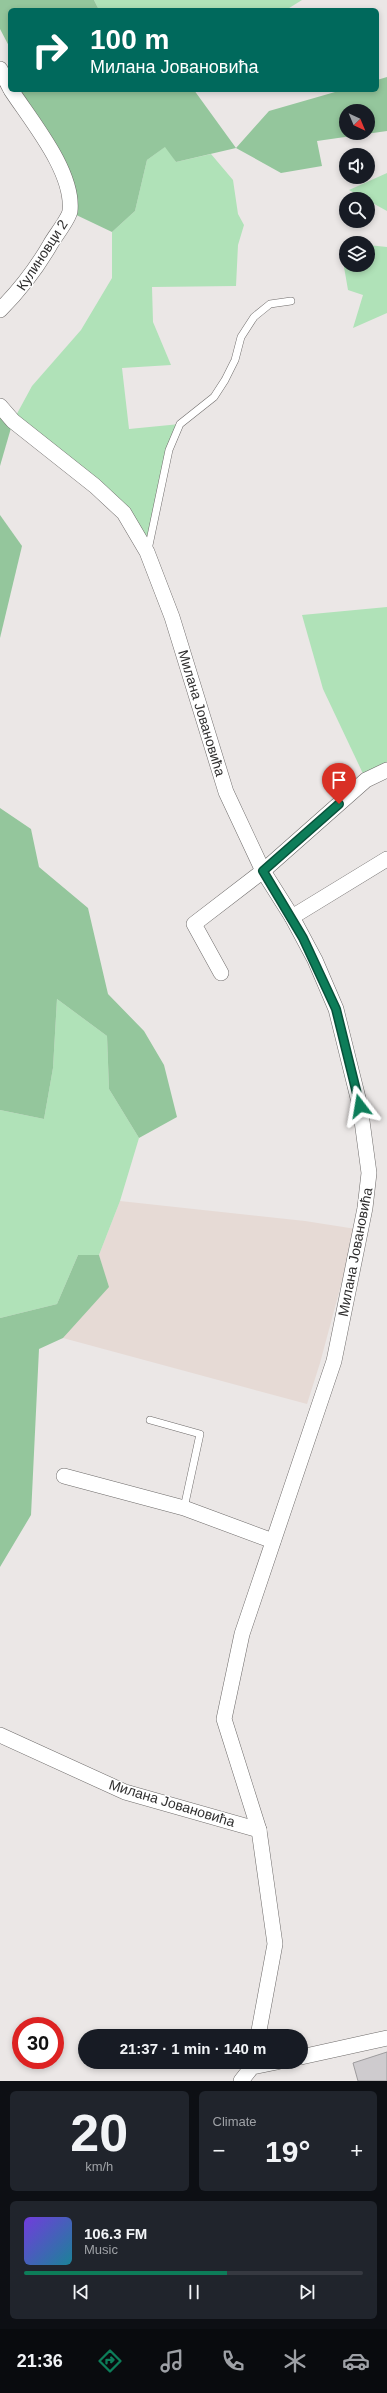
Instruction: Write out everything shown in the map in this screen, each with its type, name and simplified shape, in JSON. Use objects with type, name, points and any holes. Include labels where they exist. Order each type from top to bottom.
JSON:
[{"type":"street","name":"Кулиновци 2","points":[[0,69],[8,84]]},
{"type":"street","name":"Кулиновци 2","points":[[0,310],[16,295],[38,266],[70,212],[67,182],[54,156],[13,92]]},
{"type":"street","name":"Милана Јовановића","points":[[0,406],[13,421],[95,486],[124,513],[147,552],[172,617],[226,792],[263,871],[292,917],[315,960],[336,1009],[360,1106],[369,1173],[365,1208],[334,1361],[242,1634],[224,1719],[258,1830],[275,1944],[259,2029]]},
{"type":"street","points":[[221,973],[194,924],[263,871],[366,780],[387,770]]},
{"type":"street","points":[[292,917],[387,859]]},
{"type":"street","points":[[64,1476],[184,1508],[273,1541]]},
{"type":"street","name":"Милана Јовановића","points":[[0,1735],[125,1792],[258,1830]]},
{"type":"street","points":[[308,2055],[387,2038]]},
{"type":"street","points":[[240,2081],[249,2069]]},
{"type":"lane","points":[[147,552],[169,450],[180,424],[214,397],[235,360],[241,337],[254,317],[270,304],[291,301]]},
{"type":"lane","points":[[150,1420],[200,1434],[184,1508]]},
{"type":"shaded area","points":[[120,1201],[305,1221],[356,1229],[320,1363],[307,1404],[63,1338],[108,1287],[99,1255]]},
{"type":"green space","points":[[0,0],[94,0],[98,8],[8,8],[8,44],[0,29]]},
{"type":"green space","points":[[94,0],[302,0],[289,8],[98,8]]},
{"type":"green space","points":[[387,77],[387,131],[375,133],[375,104],[339,104],[339,138],[317,141],[322,166],[281,173],[236,148],[269,111],[335,92],[379,92],[379,79]]},
{"type":"green space","points":[[12,92],[195,92],[236,148],[176,162],[165,147],[147,160],[135,211],[112,232],[70,212],[67,182]]},
{"type":"green space","points":[[166,146],[176,162],[211,154],[233,180],[238,214],[244,225],[238,245],[236,286],[152,287],[153,322],[171,365],[122,368],[129,429],[180,424],[169,450],[150,541],[124,513],[13,421],[32,386],[81,330],[112,278],[112,232],[135,211],[147,160]]},
{"type":"green space","points":[[387,173],[387,211],[375,204],[375,192],[353,192],[349,190],[362,184],[375,184],[375,178]]},
{"type":"green space","points":[[375,246],[387,247],[387,313],[353,328],[363,295],[348,290],[345,272],[375,272]]},
{"type":"green space","points":[[0,406],[13,421],[0,466]]},
{"type":"green space","points":[[0,515],[22,546],[0,638]]},
{"type":"green space","points":[[387,607],[387,770],[366,780],[323,689],[302,615]]},
{"type":"green space","points":[[0,808],[31,829],[39,867],[88,908],[108,994],[144,1031],[164,1065],[177,1117],[139,1138],[109,1089],[107,1036],[57,999],[53,1068],[44,1119],[0,1110]]},
{"type":"green space","points":[[57,999],[107,1036],[109,1089],[139,1138],[120,1201],[99,1255],[78,1255],[57,1304],[0,1318],[0,1110],[44,1119],[53,1068]]},
{"type":"green space","points":[[78,1255],[99,1255],[109,1287],[63,1338],[39,1349],[31,1515],[0,1567],[0,1318],[57,1304]]},
{"type":"building","points":[[387,2052],[387,2081],[358,2081],[353,2063]]},
{"type":"route","points":[[339,804],[263,871],[292,917],[315,960],[336,1009],[360,1106]]}]
